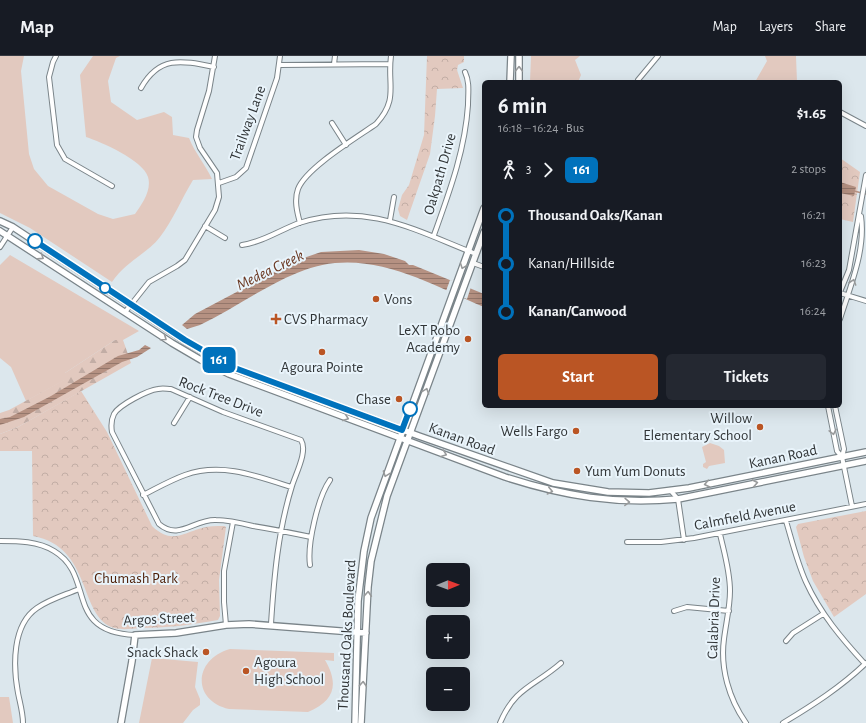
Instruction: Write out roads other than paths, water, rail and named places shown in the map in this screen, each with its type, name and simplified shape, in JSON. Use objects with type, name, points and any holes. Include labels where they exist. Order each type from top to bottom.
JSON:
[{"type":"main road","points":[[510,80],[511,56]]},
{"type":"main road","points":[[519,56],[519,80]]},
{"type":"main road","name":"Thousand Oaks Boulevard","points":[[355,723],[358,601],[364,551],[378,496],[482,213]]},
{"type":"main road","name":"Kanan Road","points":[[0,221],[13,227],[131,306],[185,340],[232,367],[410,433],[553,483],[608,492],[649,493],[866,452]]},
{"type":"main road","name":"Kanan Road","points":[[0,230],[200,360],[229,374],[505,477],[566,494],[628,502],[678,498],[866,461]]},
{"type":"main road","name":"Thousand Oaks Boulevard","points":[[361,723],[368,587],[375,542],[388,496],[407,440],[482,238]]},
{"type":"main road","name":"Argos Street","points":[[135,635],[176,633],[226,625],[271,624],[366,633]]},
{"type":"main road","points":[[121,723],[135,635]]},
{"type":"street","points":[[56,56],[49,77],[57,145],[65,159],[112,186]]},
{"type":"street","points":[[126,311],[148,282],[185,260],[215,210],[219,197],[217,173],[200,148],[196,137],[214,67],[215,56]]},
{"type":"street","name":"Trailway Lane","points":[[219,183],[236,177],[246,168],[277,78],[280,56]]},
{"type":"street","points":[[334,64],[335,56]]},
{"type":"street","points":[[300,223],[296,207],[298,190],[306,176],[376,124],[386,113],[391,95],[391,56]]},
{"type":"street","points":[[638,80],[658,56]]},
{"type":"street","points":[[141,88],[147,74],[159,64],[168,60],[177,59],[214,67]]},
{"type":"street","points":[[280,64],[390,64]]},
{"type":"street","name":"Oakpath Drive","points":[[434,236],[453,181],[463,145],[467,117],[469,81],[465,72]]},
{"type":"street","points":[[842,113],[866,126]]},
{"type":"street","points":[[332,123],[346,145]]},
{"type":"street","points":[[842,287],[848,270],[860,214],[866,176]]},
{"type":"street","points":[[390,220],[394,197]]},
{"type":"street","points":[[842,313],[856,271],[864,226],[860,214]]},
{"type":"street","points":[[242,245],[253,243],[300,223],[330,217],[347,216],[390,220],[434,236],[476,254]]},
{"type":"street","points":[[857,225],[864,226]]},
{"type":"street","points":[[205,226],[225,238]]},
{"type":"street","points":[[0,247],[13,227]]},
{"type":"street","points":[[472,263],[482,266]]},
{"type":"street","points":[[842,294],[866,301]]},
{"type":"street","name":"Rock Tree Drive","points":[[143,495],[112,432],[111,420],[120,407],[158,389],[171,389],[223,412],[301,440],[304,444],[304,449],[292,487]]},
{"type":"street","points":[[174,423],[190,397]]},
{"type":"street","points":[[828,408],[837,451],[842,457]]},
{"type":"street","points":[[835,408],[844,449],[842,457],[843,465],[852,506]]},
{"type":"street","points":[[271,624],[275,566],[281,531],[292,487],[245,472],[233,470],[210,470],[186,475],[143,495],[158,524],[165,529],[181,531],[203,521],[216,520],[233,522],[281,531],[311,537]]},
{"type":"street","points":[[310,565],[308,553],[311,537],[323,492],[330,480]]},
{"type":"street","points":[[670,490],[678,498],[684,540]]},
{"type":"street","name":"Calmfield Avenue","points":[[627,542],[684,540],[866,504]]},
{"type":"street","points":[[783,723],[821,700],[851,678],[865,663],[842,640],[823,614],[806,582],[796,557],[786,521]]},
{"type":"street","points":[[226,625],[224,572],[233,522]]},
{"type":"street","name":"Calabria Drive","points":[[720,534],[729,576],[729,611],[723,657],[726,679],[733,701],[746,723]]},
{"type":"street","name":"Argos Street","points":[[0,541],[32,543],[55,552],[68,565],[90,616],[95,623],[108,631],[135,635]]},
{"type":"street","points":[[23,723],[16,672],[18,636],[22,625],[28,616],[40,606],[79,589]]},
{"type":"street","points":[[674,611],[687,607],[729,611]]},
{"type":"street","points":[[786,641],[793,633],[823,614]]},
{"type":"street","points":[[500,723],[506,710],[521,691],[550,673],[561,664]]},
{"type":"waterway","name":"Medea Creek","points":[[854,191],[866,194]]},
{"type":"place","name":"Vons","points":[[376,299]]},
{"type":"place","name":"CVS Pharmacy","points":[[276,319]]},
{"type":"place","name":"LeXT Robo Academy","points":[[468,339]]},
{"type":"place","name":"Agoura Pointe","points":[[322,352]]},
{"type":"place","name":"Chase","points":[[399,399]]},
{"type":"place","name":"Willow Elementary School","points":[[760,427]]},
{"type":"place","name":"Wells Fargo","points":[[576,431]]},
{"type":"place","name":"Yum Yum Donuts","points":[[577,471]]},
{"type":"place","name":"Snack Shack","points":[[206,652]]},
{"type":"place","name":"Agoura High School","points":[[246,671]]},
{"type":"park label","name":"Chumash Park","points":[[136,578]]}]
